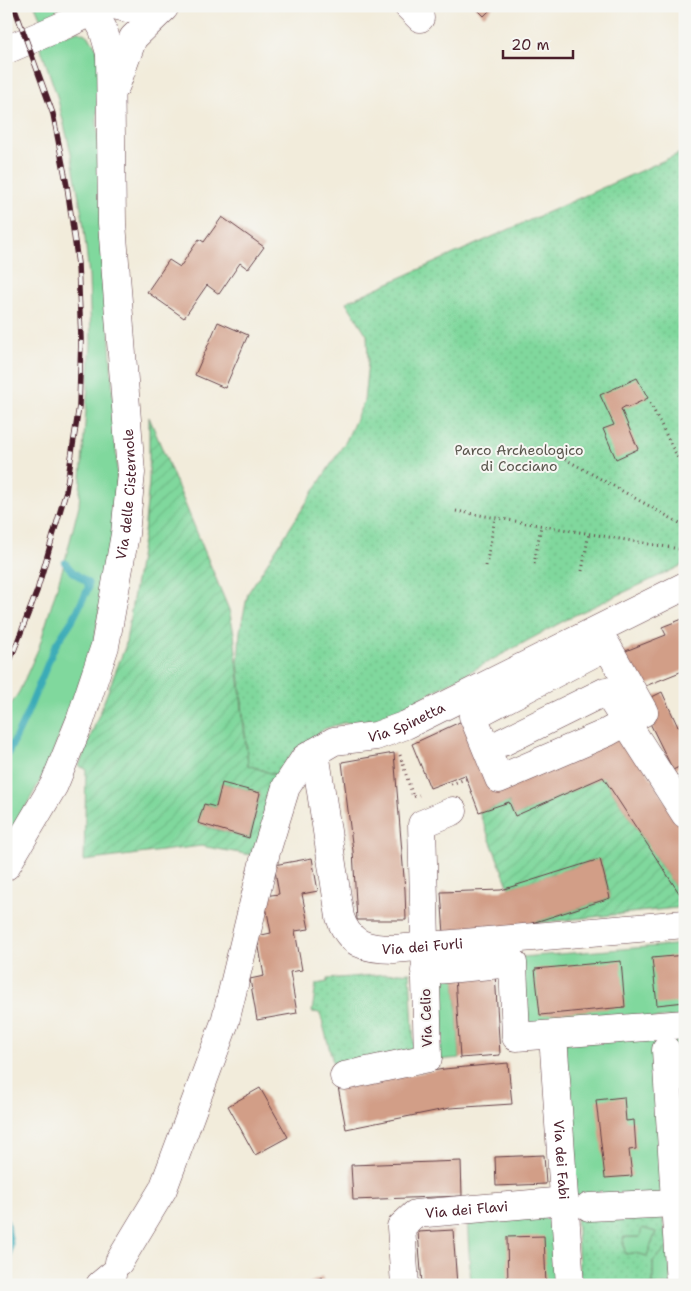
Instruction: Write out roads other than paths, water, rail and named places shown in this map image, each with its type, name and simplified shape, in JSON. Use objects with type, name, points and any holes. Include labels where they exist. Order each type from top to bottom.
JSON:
[{"type":"street","points":[[6,50],[100,8],[108,18],[130,21],[145,18],[157,7]]},
{"type":"street","name":"Via delle Cisternole","points":[[112,98],[133,38],[157,7]]},
{"type":"street","name":"Via delle Cisternole","points":[[6,866],[54,785],[80,721],[105,646],[124,534],[131,473],[112,224],[110,53],[103,29],[100,8]]},
{"type":"street","name":"Via Spinetta","points":[[110,1274],[163,1189],[225,1022],[266,852],[286,787],[306,758],[334,741],[376,736],[406,725],[685,586]]},
{"type":"street","points":[[607,646],[644,712],[625,722],[606,733],[499,779],[473,716],[607,646]]},
{"type":"street","points":[[503,742],[606,691],[685,814]]},
{"type":"street","name":"Via dei Furli","points":[[315,752],[340,917],[344,929],[357,943],[375,949],[425,959],[685,924]]},
{"type":"street","name":"Via Celio","points":[[344,1076],[428,1058],[422,824],[453,811]]},
{"type":"street","points":[[425,959],[513,964],[516,1037],[685,1024]]},
{"type":"street","name":"Via dei Fabi","points":[[553,1035],[577,1204],[570,1285]]},
{"type":"street","points":[[666,1050],[680,1285]]},
{"type":"street","points":[[577,1204],[676,1199]]},
{"type":"street","name":"Via dei Flavi","points":[[405,1285],[401,1227],[415,1214],[577,1204]]},
{"type":"waterway","points":[[6,758],[55,646],[73,619],[88,589],[88,583],[65,563]]},
{"type":"waterway","points":[[6,1222],[10,1243],[7,1285]]},
{"type":"railway","points":[[6,671],[37,591],[66,491],[79,406],[81,339],[78,264],[67,186],[53,114],[14,6]]},
{"type":"park label","name":"Parco Archeologico di Cocciano","points":[[519,458]]}]
